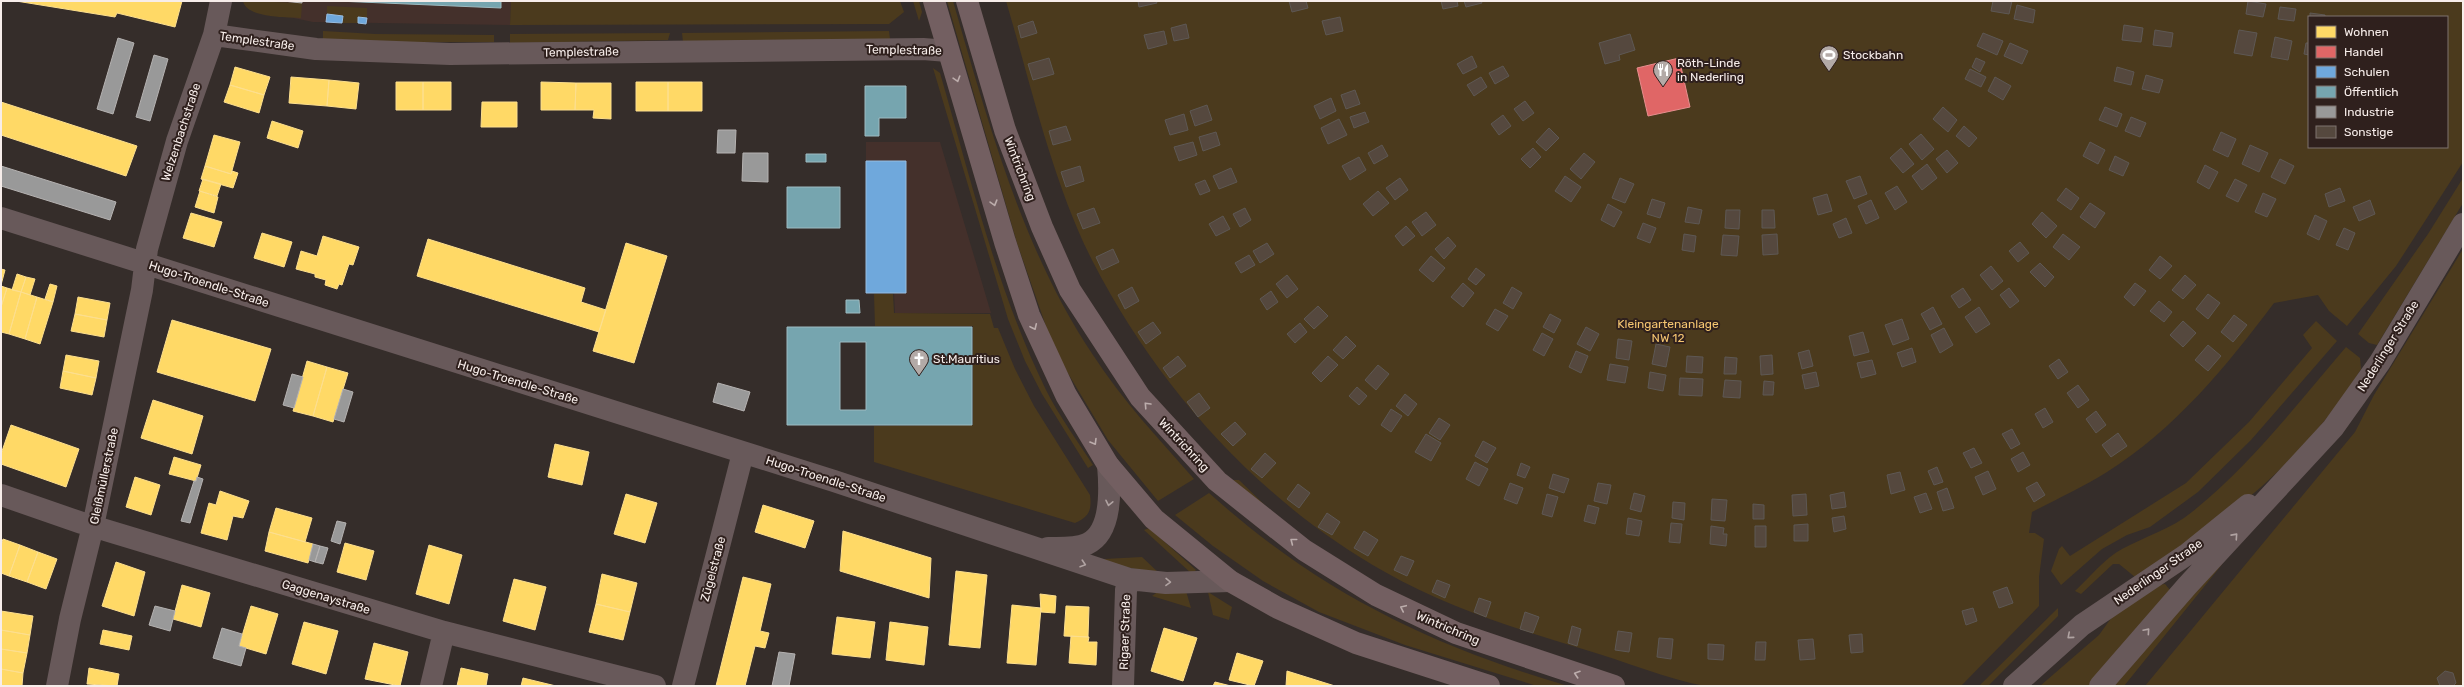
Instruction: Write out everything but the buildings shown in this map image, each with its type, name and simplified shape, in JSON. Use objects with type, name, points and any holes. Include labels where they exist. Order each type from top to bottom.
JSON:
[{"type":"main road","points":[[934,1],[1029,315],[1066,395],[1108,465],[1154,519],[1230,581],[1278,608],[1356,643],[1489,686]]},
{"type":"main road","name":"Wintrichring","points":[[967,1],[1005,130],[1042,227],[1070,290],[1140,397],[1217,481],[1304,550],[1376,595],[1456,634],[1614,686]]},
{"type":"street","name":"Welzenbachstraße","points":[[146,264],[147,249],[157,207],[214,35],[221,1]]},
{"type":"street","name":"Templestraße","points":[[214,35],[316,49],[405,53],[923,49],[948,51]]},
{"type":"street","name":"Hugo-Troendle-Straße","points":[[1,218],[743,453],[1129,579],[1166,583],[1230,581]]},
{"type":"street","name":"Nederlinger Straße","points":[[2100,686],[2187,586],[2304,461],[2358,395],[2463,224]]},
{"type":"street","name":"Gleißmüllerstraße","points":[[57,686],[70,619],[93,526],[146,264]]},
{"type":"street","name":"Zügelstraße","points":[[683,686],[743,453]]},
{"type":"street","name":"Nederlinger Straße","points":[[2014,686],[2082,626],[2186,555],[2304,461]]},
{"type":"street","name":"Hugo-Troendle-Straße","points":[[1033,548],[1073,547],[1088,543],[1098,534],[1110,500],[1108,465]]},
{"type":"street","name":"Gaggenaystraße","points":[[1,495],[93,526],[444,632],[655,686]]},
{"type":"street","name":"Rigaer Straße","points":[[1123,686],[1126,590],[1129,579]]},
{"type":"street","points":[[431,686],[444,632]]},
{"type":"shaded area","points":[[250,1],[511,1],[510,25],[313,22],[255,10]]},
{"type":"shaded area","points":[[866,142],[940,142],[991,313],[895,313],[894,293],[866,293]]},
{"type":"green space","points":[[243,1],[302,3],[301,18],[277,17],[259,14],[246,7]]},
{"type":"green space","points":[[511,1],[900,1],[904,12],[889,24],[510,25]]},
{"type":"green space","points":[[913,1],[919,1],[922,12],[919,21]]},
{"type":"green space","points":[[947,1],[953,1],[994,138],[1027,228],[1046,272],[1068,314],[1104,372],[1141,419],[1194,479],[1158,501],[1108,440],[1063,365],[1047,329],[1017,243]]},
{"type":"green space","name":"Kleingartenanlage NW 12","points":[[1006,1],[2463,1],[2463,162],[2396,266],[2347,326],[2329,311],[2318,295],[2274,303],[2218,373],[2177,417],[2155,436],[2132,455],[2107,472],[2032,512],[2029,533],[2035,533],[2044,539],[2039,577],[2039,606],[1961,686],[1705,686],[1691,683],[1483,617],[1409,585],[1339,544],[1296,512],[1255,476],[1216,438],[1181,397],[1148,354],[1119,309],[1093,262],[1079,232],[1054,167]]},
{"type":"green space","points":[[327,6],[367,8],[367,18],[359,17],[358,23],[342,23],[342,16],[327,14]]},
{"type":"green space","points":[[323,31],[375,34],[494,35],[494,42],[373,42],[323,39]]},
{"type":"green space","points":[[889,31],[890,39],[683,42],[682,33]]},
{"type":"green space","points":[[670,33],[668,40],[510,43],[510,34]]},
{"type":"green space","points":[[933,68],[940,73],[986,234],[1013,313],[1051,400],[1093,465],[1088,468],[1042,394],[1025,361],[1008,319]]},
{"type":"green space","points":[[2463,178],[2463,203],[2377,345],[2369,343],[2358,334],[2428,234]]},
{"type":"green space","points":[[2463,249],[2463,686],[2145,686],[2355,432],[2374,395]]},
{"type":"green space","points":[[874,294],[893,294],[894,313],[990,314],[994,328],[998,328],[1015,369],[1034,406],[1090,495],[1090,509],[1084,518],[1075,523],[874,462],[874,426],[973,425],[973,326],[875,326]]},
{"type":"green space","points":[[2316,321],[2337,341],[2251,440],[2198,492],[2150,527],[2127,535],[2102,549],[2061,585],[2051,571],[2059,549],[2062,546],[2070,556],[2186,483],[2249,422],[2312,348],[2303,335]]},
{"type":"green space","points":[[2346,347],[2360,358],[2361,369],[2332,411],[2316,431],[2262,486],[2212,526],[2135,577],[2119,564],[2113,564],[2081,594],[2075,591],[2115,553],[2176,523],[2214,494],[2273,433]]},
{"type":"green space","points":[[1233,480],[1239,480],[1276,516]]},
{"type":"green space","points":[[1209,493],[1250,528],[1292,559],[1377,611],[1422,633],[1469,652],[1517,670],[1568,686],[1537,686],[1405,645],[1319,612],[1263,581],[1213,546],[1175,515]]},
{"type":"green space","points":[[1149,528],[1196,570],[1192,574],[1144,530]]},
{"type":"green space","points":[[1142,557],[1160,574],[1102,562],[1104,559]]},
{"type":"green space","points":[[2224,562],[2124,686],[2113,686],[2173,613]]},
{"type":"green space","points":[[2165,584],[2170,590],[2089,686],[2040,686],[2099,635],[2112,617],[2159,585]]},
{"type":"green space","points":[[1186,591],[1191,608],[1152,596],[1156,593]]},
{"type":"green space","points":[[1208,592],[1232,607],[1229,620],[1213,615]]},
{"type":"green space","points":[[2058,608],[2058,616],[1988,686],[1979,686]]},
{"type":"place","name":"Stockbahn","points":[[1829,72]]},
{"type":"place","name":"Röth-Linde in Nederling","points":[[1663,87]]},
{"type":"place","name":"St.Mauritius","points":[[919,376]]}]
